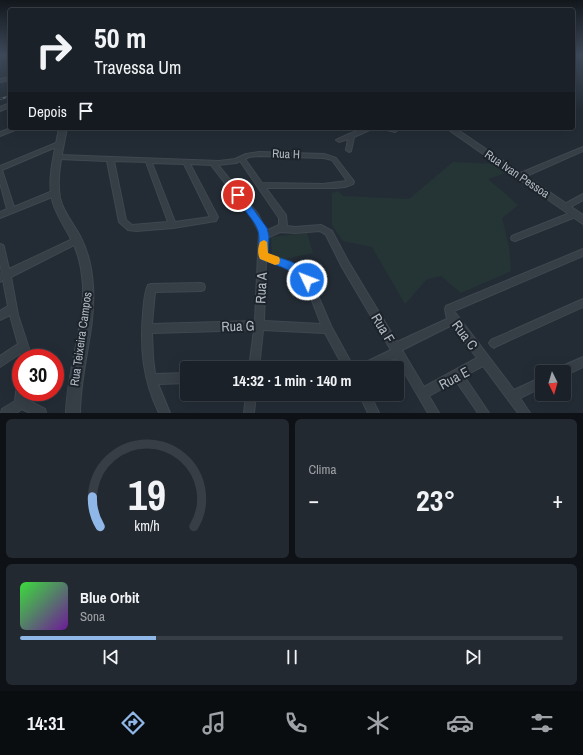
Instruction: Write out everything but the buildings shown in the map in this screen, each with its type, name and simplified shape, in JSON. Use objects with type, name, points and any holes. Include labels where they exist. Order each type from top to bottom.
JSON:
[{"type":"street","points":[[0,134],[11,130]]},
{"type":"street","name":"Rua Teixeira Campos","points":[[64,130],[55,177],[55,193],[59,209],[77,240],[87,275],[88,292],[84,333],[74,389],[73,413]]},
{"type":"street","points":[[339,140],[365,130]]},
{"type":"street","name":"Rua Ivan Pessoa","points":[[453,130],[583,220]]},
{"type":"street","points":[[349,150],[351,135]]},
{"type":"street","points":[[11,210],[0,170],[61,143]]},
{"type":"street","points":[[520,176],[583,149]]},
{"type":"street","name":"Rua H","points":[[59,157],[213,163],[242,159],[252,154],[268,153],[313,155],[331,157],[351,182],[322,186],[261,185]]},
{"type":"street","points":[[110,159],[123,222],[131,228],[208,221],[214,217],[186,162]]},
{"type":"street","points":[[213,163],[257,220],[262,228],[264,236],[280,229],[284,224],[283,217],[242,159]]},
{"type":"street","points":[[148,160],[173,225]]},
{"type":"street","points":[[0,215],[55,193]]},
{"type":"street","points":[[565,207],[583,197]]},
{"type":"street","points":[[514,238],[575,214]]},
{"type":"street","name":"Rua F","points":[[280,229],[295,230],[321,228],[326,230],[434,413]]},
{"type":"street","name":"Rua A","points":[[255,361],[259,325],[264,236]]},
{"type":"street","points":[[3,276],[77,240]]},
{"type":"street","points":[[0,246],[3,276],[24,349]]},
{"type":"street","name":"Rua C","points":[[512,396],[450,315],[449,309],[583,252]]},
{"type":"street","points":[[263,256],[288,265],[301,273],[307,280],[328,329],[345,361]]},
{"type":"street","points":[[165,413],[151,378],[147,353],[149,297],[151,288],[201,287]]},
{"type":"street","points":[[494,343],[583,303]]},
{"type":"street","points":[[0,316],[13,308]]},
{"type":"street","points":[[376,361],[454,320]]},
{"type":"street","name":"Rua G","points":[[148,329],[259,325],[328,329]]},
{"type":"street","points":[[0,362],[23,346]]},
{"type":"street","name":"Rua E","points":[[422,394],[458,376],[484,360]]},
{"type":"street","points":[[571,368],[583,362]]},
{"type":"street","points":[[458,376],[484,413]]},
{"type":"street","points":[[151,378],[180,378]]},
{"type":"street","points":[[525,413],[512,396],[535,385]]},
{"type":"street","points":[[6,413],[18,401]]},
{"type":"street","points":[[27,401],[41,413]]},
{"type":"street","points":[[249,413],[250,401]]},
{"type":"street","points":[[368,401],[374,413]]},
{"type":"shaded area","points":[[453,162],[495,164],[506,173],[488,179],[518,205],[502,218],[509,248],[511,271],[461,293],[441,276],[427,279],[405,304],[372,247],[343,241],[332,225],[332,193],[338,191],[343,196],[409,199]]},
{"type":"shaded area","points":[[307,233],[313,253],[284,259],[272,255],[271,237]]},
{"type":"railway","points":[[0,99],[8,97]]},
{"type":"slow traffic","points":[[264,245],[263,256],[275,260]]},
{"type":"route","points":[[238,195],[260,223],[264,236],[263,256],[295,268],[307,280]]}]
